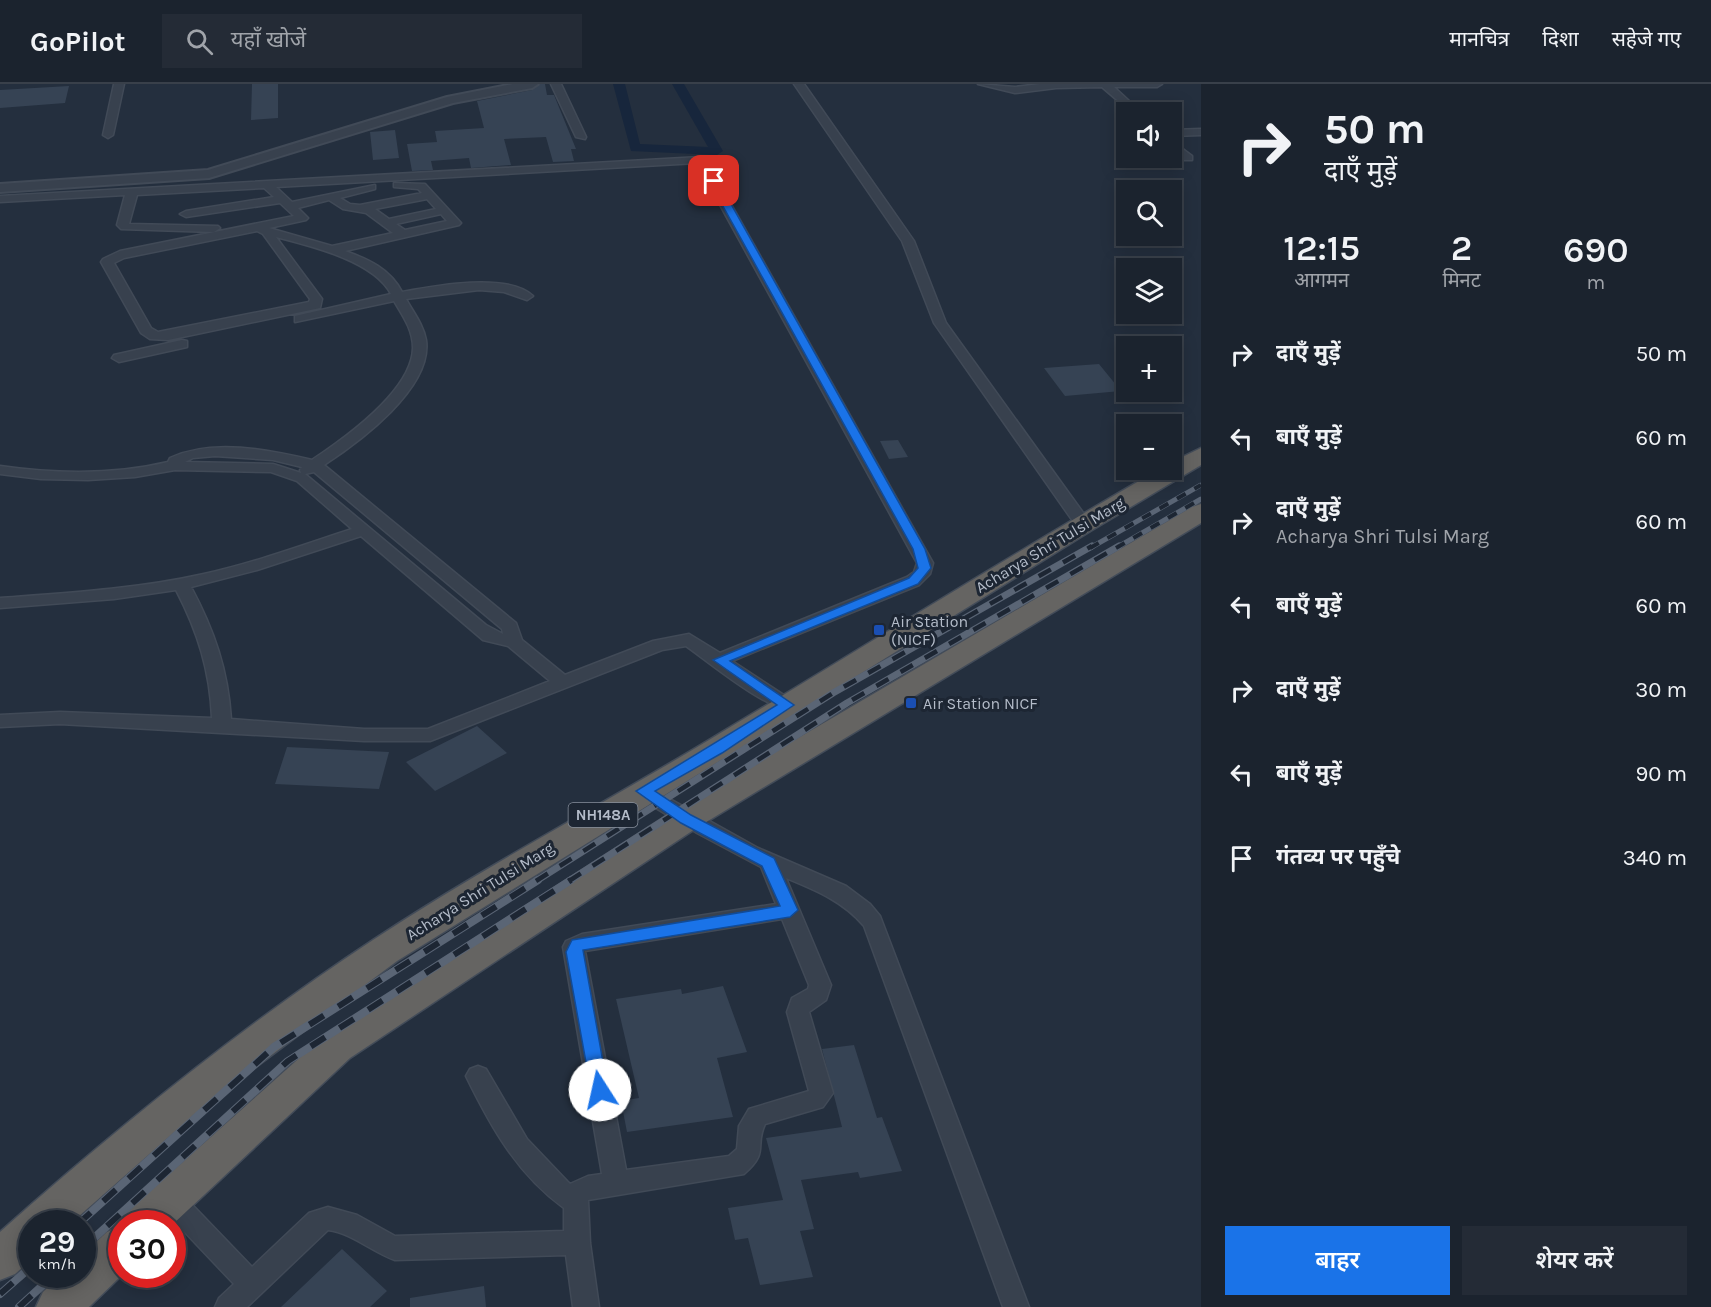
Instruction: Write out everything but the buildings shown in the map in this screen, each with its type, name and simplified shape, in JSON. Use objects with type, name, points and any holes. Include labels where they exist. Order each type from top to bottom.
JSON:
[{"type":"highway","name":"Acharya Shri Tulsi Marg","points":[[55,1210],[191,1092],[315,999],[449,909],[644,791],[717,750],[1083,524],[1201,455]]},
{"type":"highway","name":"NH148A","points":[[159,1210],[337,1047],[686,819],[1201,512]]},
{"type":"highway","points":[[0,1260],[18,1244]]},
{"type":"highway","points":[[58,1307],[108,1259]]},
{"type":"street","points":[[108,135],[118,84]]},
{"type":"street","points":[[0,181],[166,171],[214,165],[318,130],[399,107],[499,84]]},
{"type":"street","points":[[0,188],[209,174],[451,100],[532,84]]},
{"type":"street","points":[[556,84],[581,137]]},
{"type":"street","points":[[799,84],[908,241],[940,322],[1083,524]]},
{"type":"street","points":[[983,84],[1015,90],[1056,85],[1157,84]]},
{"type":"street","points":[[1106,85],[1125,102]]},
{"type":"street","points":[[1182,133],[1201,132]]},
{"type":"street","points":[[1182,153],[1188,158]]},
{"type":"street","points":[[0,199],[693,158],[702,160],[925,563],[922,574],[913,581],[720,660]]},
{"type":"street","points":[[266,183],[301,215],[299,219]]},
{"type":"street","points":[[186,214],[331,197],[355,189],[412,185],[421,186],[454,220],[452,225],[331,250]]},
{"type":"street","points":[[173,189],[183,201],[182,209],[196,228]]},
{"type":"street","points":[[132,191],[123,225],[125,228],[260,230],[331,250],[378,272],[395,288],[419,335],[420,353],[417,365],[375,419],[297,476]]},
{"type":"street","points":[[331,197],[347,207],[363,208],[430,195]]},
{"type":"street","points":[[363,208],[404,235]]},
{"type":"street","points":[[386,223],[445,210]]},
{"type":"street","points":[[260,230],[316,299],[315,305],[155,336],[146,330],[107,262],[120,255],[260,230],[299,219]]},
{"type":"street","points":[[299,219],[313,235],[314,244]]},
{"type":"street","points":[[119,358],[399,297],[478,286],[503,288],[527,296]]},
{"type":"street","points":[[176,465],[175,461],[181,456],[214,452],[273,456],[315,465],[510,627],[514,642]]},
{"type":"street","points":[[0,470],[95,474],[151,470],[176,465],[273,468],[297,476],[313,485],[489,636],[514,642],[563,683]]},
{"type":"street","points":[[0,603],[131,592],[181,584],[238,570],[365,530]]},
{"type":"street","points":[[181,584],[201,621],[215,659],[221,682],[222,725]]},
{"type":"street","points":[[0,721],[60,718],[222,725],[364,735],[430,735],[676,640],[697,643],[769,695],[788,705]]},
{"type":"street","points":[[644,791],[686,819],[768,862],[843,895],[863,908],[873,922],[1016,1307]]},
{"type":"street","points":[[586,1307],[577,1243],[576,1202],[579,1192],[588,1187],[616,1182],[735,1166],[749,1154],[751,1126],[757,1116],[818,1098],[821,1093],[798,1012],[800,1004],[818,994],[820,985],[768,862]]},
{"type":"street","points":[[616,1182],[574,947],[582,942],[790,910]]},
{"type":"street","points":[[478,1076],[522,1154],[544,1180],[576,1202]]},
{"type":"street","points":[[170,1199],[251,1284]]},
{"type":"street","points":[[228,1307],[318,1221],[325,1218],[339,1219],[384,1246],[395,1248],[577,1243]]},
{"type":"waterway","points":[[619,84],[635,148],[717,151],[678,84]]},
{"type":"railway","points":[[1090,548],[1201,485]]},
{"type":"railway","points":[[1116,548],[1201,499]]},
{"type":"railway","points":[[536,881],[833,693],[1092,546]]},
{"type":"railway","points":[[569,881],[847,703],[1119,546]]},
{"type":"railway","points":[[94,1210],[274,1047],[538,880]]},
{"type":"railway","points":[[96,1236],[288,1061],[571,880]]},
{"type":"railway","points":[[0,1294],[18,1278]]},
{"type":"railway","points":[[19,1307],[40,1288]]},
{"type":"place","name":"Air Station (NICF)","points":[[879,630]]},
{"type":"place","name":"Air Station NICF","points":[[911,703]]},
{"type":"route","points":[[600,1090],[574,952],[577,944],[790,910],[768,862],[686,819],[644,791],[717,750],[788,705],[769,695],[720,660],[913,581],[922,574],[925,563],[714,181]]}]
